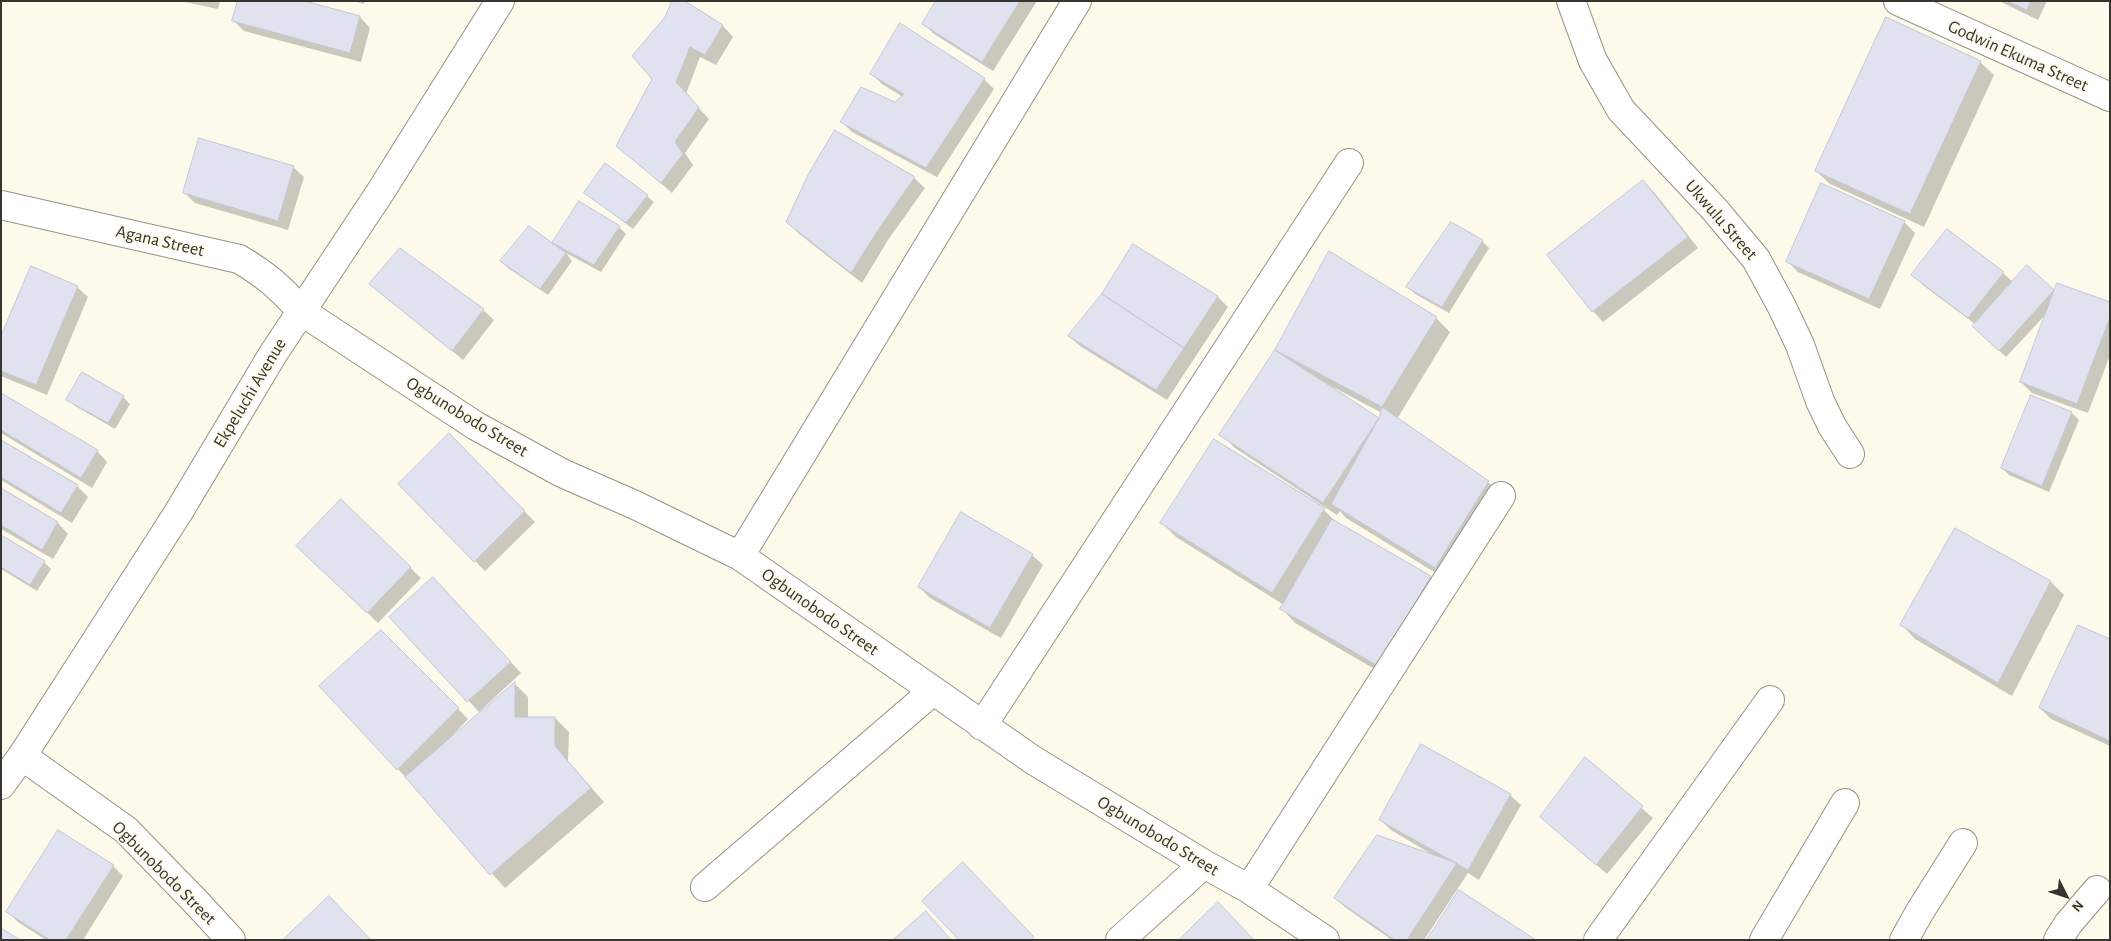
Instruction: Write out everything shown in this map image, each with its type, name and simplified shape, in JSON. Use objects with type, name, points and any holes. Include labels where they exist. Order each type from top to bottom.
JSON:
[{"type":"street","name":"Ekpeluchi Avenue","points":[[1,785],[22,756],[178,514],[301,311],[381,191],[500,1]]},
{"type":"street","points":[[740,556],[1078,1]]},
{"type":"street","name":"Ukwulu Street","points":[[1571,1],[1592,60],[1621,110],[1715,210],[1756,259],[1800,344],[1828,417],[1850,454]]},
{"type":"street","name":"Godwin Ekuma Street","points":[[1898,1],[2110,98]]},
{"type":"street","points":[[982,726],[1349,163]]},
{"type":"street","name":"Agana Street","points":[[1,205],[239,259],[259,270],[278,284],[301,311]]},
{"type":"street","name":"Ogbunobodo Street","points":[[301,311],[476,426],[562,473],[635,505],[740,556],[1033,760],[1204,864],[1249,889],[1325,940]]},
{"type":"street","points":[[1249,889],[1501,496]]},
{"type":"street","points":[[705,887],[933,690]]},
{"type":"street","points":[[1598,940],[1770,700]]},
{"type":"street","name":"Ogbunobodo Street","points":[[22,756],[126,830],[231,940]]},
{"type":"street","points":[[1764,940],[1845,802]]},
{"type":"street","points":[[1904,940],[1963,843]]},
{"type":"street","points":[[1120,940],[1204,864]]},
{"type":"street","points":[[2058,940],[2068,924],[2097,890]]},
{"type":"building","points":[[238,1],[305,1],[360,16],[350,53],[232,21]]},
{"type":"building","points":[[672,1],[685,1],[723,25],[705,55],[690,47],[676,82],[699,107],[675,142],[683,154],[661,183],[616,146],[652,79],[632,56],[665,17]]},
{"type":"building","points":[[936,1],[1020,1],[982,62],[922,24]]},
{"type":"building","points":[[2008,1],[2031,1],[2027,10]]},
{"type":"building","points":[[1886,17],[1981,61],[1910,214],[1815,171]]},
{"type":"building","points":[[900,23],[985,78],[926,168],[840,122],[861,87],[895,102],[904,94],[870,74]]},
{"type":"building","points":[[835,130],[915,177],[851,273],[786,222],[809,173]]},
{"type":"building","points":[[199,138],[294,166],[278,221],[183,193]]},
{"type":"building","points":[[605,163],[648,195],[626,223],[584,193]]},
{"type":"building","points":[[1643,180],[1688,237],[1592,312],[1547,255]]},
{"type":"building","points":[[1821,183],[1905,221],[1869,299],[1786,262]]},
{"type":"building","points":[[579,201],[620,226],[594,265],[552,243]]},
{"type":"building","points":[[1451,222],[1483,240],[1442,307],[1406,287]]},
{"type":"building","points":[[529,226],[566,253],[540,289],[500,261]]},
{"type":"building","points":[[1947,229],[2004,272],[1968,318],[1911,275]]},
{"type":"building","points":[[1133,244],[1218,296],[1184,348],[1102,294]]},
{"type":"building","points":[[400,248],[484,309],[452,351],[369,284]]},
{"type":"building","points":[[1329,251],[1437,317],[1382,407],[1275,350]]},
{"type":"building","points":[[2027,265],[2054,290],[1999,351],[1972,326]]},
{"type":"building","points":[[31,266],[78,286],[36,385],[1,371],[1,336]]},
{"type":"building","points":[[2057,283],[2110,302],[2110,317],[2077,404],[2020,382]]},
{"type":"building","points":[[1102,294],[1184,348],[1156,390],[1068,336]]},
{"type":"building","points":[[1275,350],[1379,418],[1323,503],[1219,435]]},
{"type":"building","points":[[82,372],[124,396],[108,423],[66,400]]},
{"type":"building","points":[[1,393],[98,450],[81,478],[1,430]]},
{"type":"building","points":[[2031,395],[2072,412],[2042,486],[2001,468]]},
{"type":"building","points":[[1382,407],[1489,481],[1435,568],[1331,504],[1379,418]]},
{"type":"building","points":[[449,433],[525,511],[474,562],[398,484]]},
{"type":"building","points":[[1214,439],[1325,508],[1272,593],[1160,523]]},
{"type":"building","points":[[1,440],[78,485],[61,513],[1,477]]},
{"type":"building","points":[[1,488],[58,522],[42,550],[1,525]]},
{"type":"building","points":[[341,499],[411,567],[367,613],[296,546]]},
{"type":"building","points":[[961,512],[1033,554],[990,628],[918,587]]},
{"type":"building","points":[[1332,519],[1431,576],[1378,666],[1280,609]]},
{"type":"building","points":[[1955,528],[2051,581],[1998,683],[1900,625]]},
{"type":"building","points":[[1,535],[45,561],[30,585],[1,567]]},
{"type":"building","points":[[433,577],[511,662],[467,702],[389,617]]},
{"type":"building","points":[[2078,625],[2110,639],[2110,741],[2039,708]]},
{"type":"building","points":[[381,630],[459,708],[397,770],[319,686]]},
{"type":"building","points":[[515,682],[515,717],[555,717],[555,746],[591,788],[490,875],[405,777]]},
{"type":"building","points":[[1421,744],[1511,794],[1468,870],[1379,820]]},
{"type":"building","points":[[1585,757],[1643,806],[1596,865],[1540,817]]},
{"type":"building","points":[[58,830],[114,865],[66,940],[50,940],[6,912]]},
{"type":"building","points":[[1377,835],[1457,863],[1407,940],[1395,940],[1334,898]]},
{"type":"building","points":[[963,862],[1034,937],[1031,940],[959,940],[922,901]]},
{"type":"building","points":[[1459,890],[1536,940],[1427,940]]},
{"type":"building","points":[[329,896],[371,940],[283,940]]},
{"type":"building","points":[[1218,902],[1254,940],[1179,940]]},
{"type":"building","points":[[926,911],[951,940],[893,940]]},
{"type":"building","points":[[1,928],[20,940],[1,940]]}]
